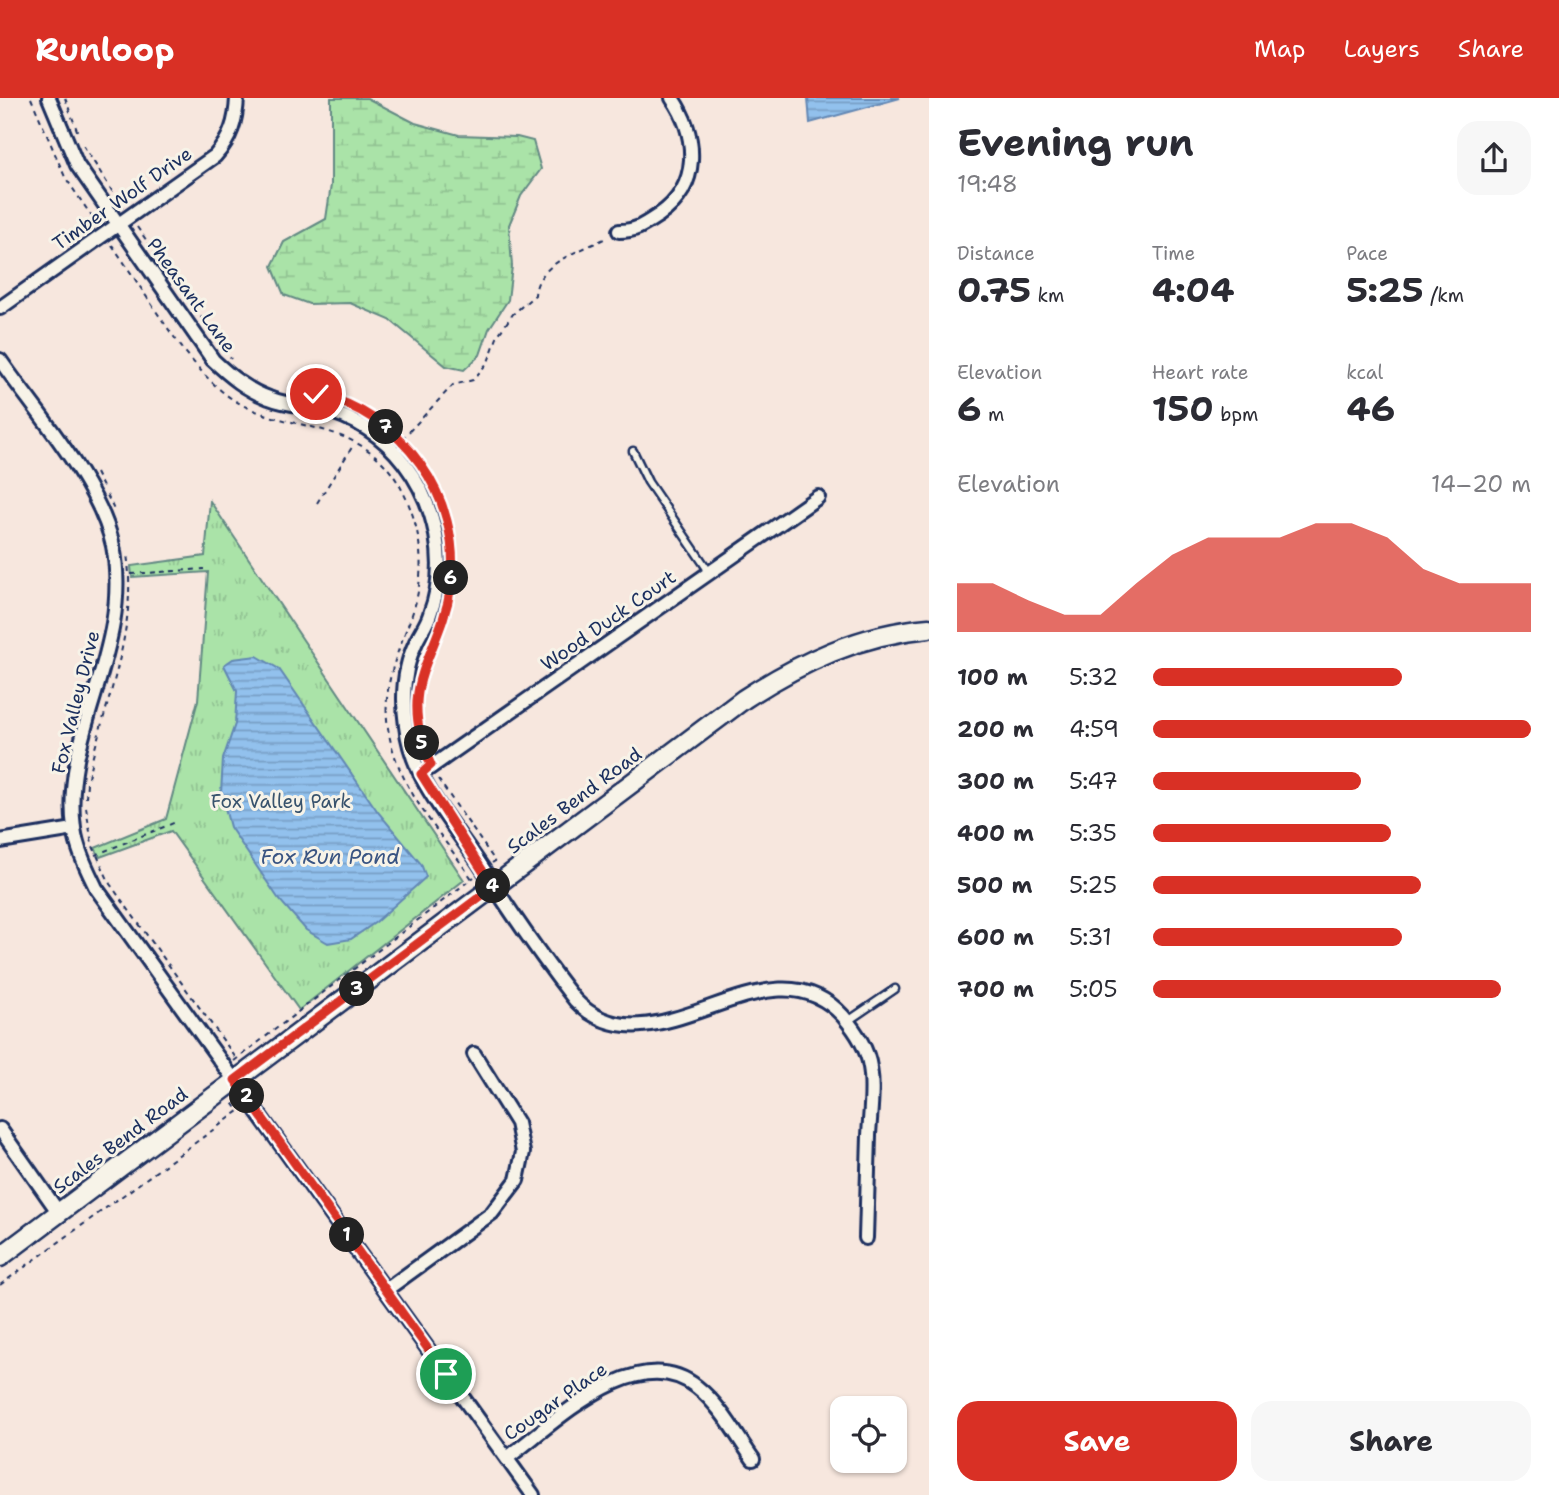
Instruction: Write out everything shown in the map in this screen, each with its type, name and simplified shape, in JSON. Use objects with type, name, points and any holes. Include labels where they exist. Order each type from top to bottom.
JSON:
[{"type":"street","name":"Pheasant Lane","points":[[50,98],[77,165],[213,360],[231,377],[270,398],[320,409],[365,427],[386,442],[418,485],[430,512],[438,544],[439,572],[433,606],[415,643],[405,682],[406,727],[411,751],[426,770],[493,887],[575,1000],[586,1011],[606,1023],[635,1027],[778,989],[807,994],[824,1001],[848,1021]]},
{"type":"street","name":"Timber Wolf Drive","points":[[0,309],[130,218],[221,149],[233,128],[237,98]]},
{"type":"street","points":[[619,231],[635,231],[663,213],[678,198],[686,184],[691,166],[691,141],[684,115],[672,98]]},
{"type":"street","name":"Fox Valley Drive","points":[[0,360],[89,486],[102,511],[113,546],[117,590],[115,621],[73,782],[74,829],[79,851],[96,888],[240,1076],[386,1290],[533,1495]]},
{"type":"street","name":"Wood Duck Court","points":[[426,770],[818,497]]},
{"type":"street","name":"Scales Bend Road","points":[[0,1257],[779,676],[847,645],[929,628]]},
{"type":"street","points":[[0,841],[74,829]]},
{"type":"street","points":[[848,1021],[861,1040],[870,1068],[866,1238]]},
{"type":"street","points":[[386,1290],[492,1213],[517,1180],[523,1152],[517,1123],[474,1054]]},
{"type":"street","points":[[0,1129],[59,1213]]},
{"type":"street","name":"Cougar Place","points":[[507,1458],[619,1379],[645,1372],[672,1374],[696,1386],[715,1405],[753,1459]]},
{"type":"lane","points":[[633,451],[648,482],[710,573]]},
{"type":"lane","points":[[848,1021],[895,989]]},
{"type":"path","points":[[31,98],[65,177],[207,377],[225,394],[254,411],[326,428],[355,443],[372,454],[399,485],[419,534],[421,567],[418,594],[392,662],[388,689],[388,726],[394,752],[409,791],[472,878]]},
{"type":"path","points":[[65,98],[78,134]]},
{"type":"path","points":[[82,143],[130,218],[218,344],[236,364]]},
{"type":"path","points":[[418,719],[421,673],[446,609],[452,562],[448,523],[438,494],[419,461],[401,440],[453,385],[473,380],[481,371],[505,324],[535,295],[536,282],[545,270],[619,231]]},
{"type":"path","points":[[305,393],[335,400]]},
{"type":"path","points":[[317,503],[355,443]]},
{"type":"path","points":[[93,469],[117,515]]},
{"type":"path","points":[[126,551],[130,575],[129,624],[87,780],[87,820],[96,855],[110,884],[240,1076]]},
{"type":"path","points":[[130,575],[204,569]]},
{"type":"path","points":[[426,770],[495,861]]},
{"type":"path","points":[[96,855],[176,822]]},
{"type":"green space","points":[[331,98],[367,98],[415,123],[459,135],[517,137],[533,141],[541,169],[521,196],[509,225],[512,266],[508,300],[489,329],[480,355],[464,370],[446,366],[390,320],[350,303],[309,304],[284,295],[272,266],[284,242],[326,219],[331,185]]},
{"type":"green space","name":"Fox Valley Park","points":[[210,501],[464,880],[299,1010],[171,831],[100,857],[95,848],[166,819],[198,700],[208,572],[132,577],[131,566],[205,556]]},
{"type":"water","points":[[808,98],[900,98],[810,123]]},
{"type":"water","name":"Fox Run Pond","points":[[257,656],[279,669],[378,812],[421,864],[426,877],[376,922],[351,939],[328,943],[306,930],[278,898],[230,827],[221,793],[223,759],[235,724],[237,691],[224,665],[233,659]]},
{"type":"route","points":[[316,394],[347,404],[391,431],[419,461],[443,505],[451,544],[452,573],[446,609],[429,649],[419,683],[419,730],[431,765],[421,774],[432,796],[493,887],[235,1080],[446,1374]]}]
